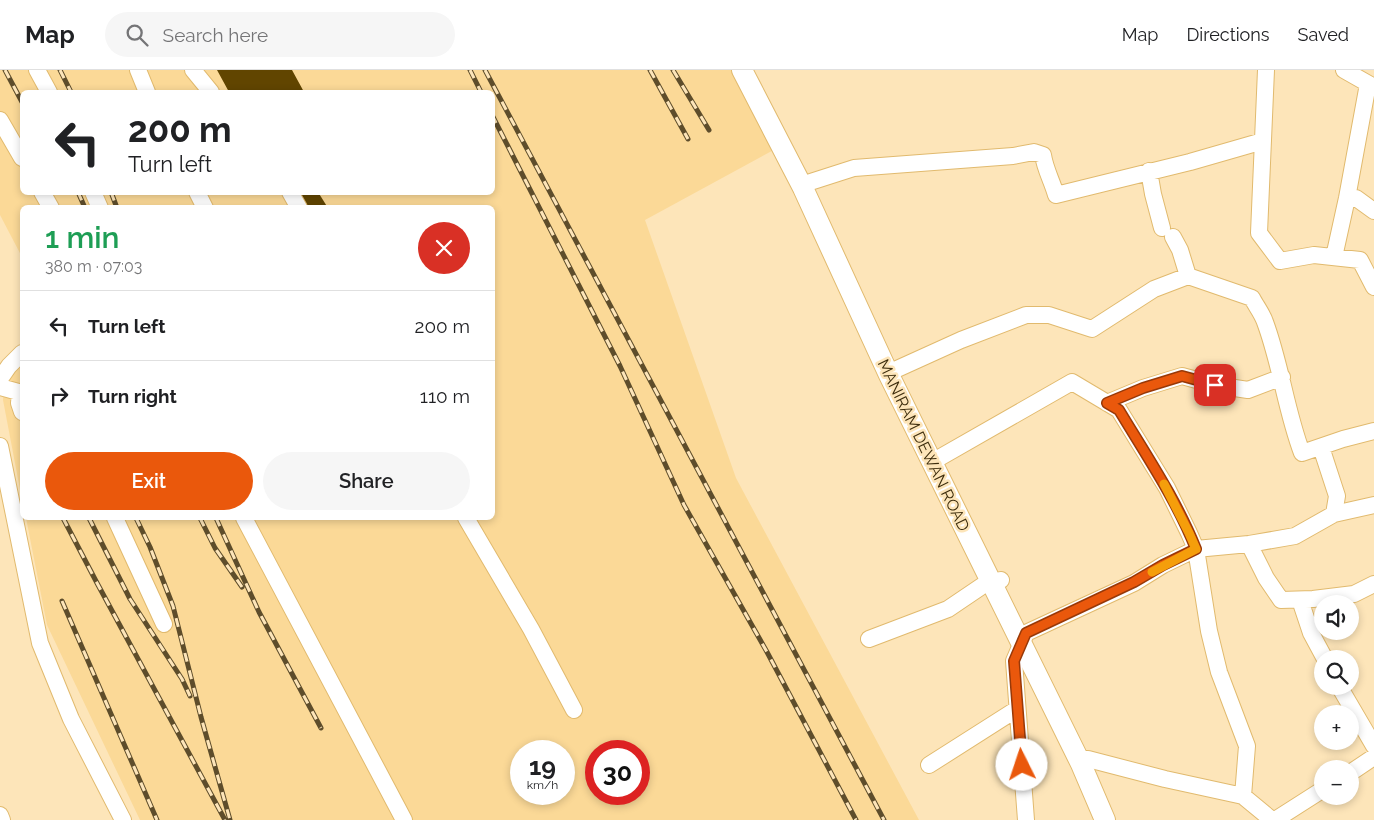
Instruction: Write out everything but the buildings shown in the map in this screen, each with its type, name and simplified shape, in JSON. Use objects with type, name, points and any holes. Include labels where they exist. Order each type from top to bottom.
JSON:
[{"type":"main road","name":"MANIRAM DEWAN ROAD","points":[[742,70],[806,183]]},
{"type":"main road","name":"MANIRAM DEWAN ROAD","points":[[752,70],[840,256],[897,369],[936,459],[1083,759],[1116,820]]},
{"type":"main road","name":"MANIRAM DEWAN ROAD","points":[[840,256],[889,375],[936,459]]},
{"type":"main road","name":"MANIRAM DEWAN ROAD","points":[[1083,759],[1105,820]]},
{"type":"street","points":[[36,70],[48,90]]},
{"type":"street","points":[[138,70],[146,90]]},
{"type":"street","points":[[194,70],[210,90]]},
{"type":"street","points":[[1266,70],[1259,233],[1280,261],[1314,255],[1360,260],[1374,287]]},
{"type":"street","points":[[1334,257],[1371,85],[1344,70]]},
{"type":"street","points":[[0,120],[20,155]]},
{"type":"street","points":[[806,183],[854,168],[1014,156],[1034,152],[1043,155],[1056,196],[1190,162],[1263,141]]},
{"type":"street","points":[[1149,171],[1153,194],[1168,233],[1180,250],[1188,276]]},
{"type":"street","points":[[1347,198],[1356,198],[1374,211]]},
{"type":"street","points":[[897,369],[961,340],[1026,315],[1049,315],[1092,329],[1154,289],[1188,276],[1252,298],[1265,320],[1282,377],[1293,430],[1302,453],[1374,431]]},
{"type":"street","points":[[0,379],[20,354]]},
{"type":"street","points":[[1107,403],[1143,388],[1182,376],[1215,385],[1248,390],[1282,377]]},
{"type":"street","points":[[936,459],[1072,382],[1119,410],[1166,488],[1196,549],[1209,631],[1219,672],[1247,746],[1243,796]]},
{"type":"street","points":[[0,387],[20,393]]},
{"type":"street","points":[[0,446],[40,643],[71,719],[123,820]]},
{"type":"street","points":[[1321,447],[1337,496],[1334,514]]},
{"type":"street","points":[[1026,820],[1014,661],[1023,638],[1196,549],[1248,544],[1295,536],[1334,514],[1374,505]]},
{"type":"street","points":[[116,520],[164,624]]},
{"type":"street","points":[[245,520],[404,820]]},
{"type":"street","points":[[467,520],[531,629],[574,710]]},
{"type":"street","points":[[1248,544],[1266,578],[1281,600],[1300,600],[1354,594],[1374,584]]},
{"type":"street","points":[[869,639],[948,609],[982,586],[996,581]]},
{"type":"street","points":[[1300,600],[1311,633],[1320,650]]},
{"type":"street","points":[[1344,695],[1374,746]]},
{"type":"street","points":[[929,765],[1018,709]]},
{"type":"street","points":[[1359,767],[1374,757]]},
{"type":"street","points":[[1083,759],[1243,796],[1273,820],[1314,795]]},
{"type":"street","points":[[0,815],[2,820]]},
{"type":"shaded area","points":[[0,70],[739,70],[781,146],[645,220],[736,478],[919,820],[140,820],[47,625],[26,520],[495,520],[495,205],[20,205],[20,253],[0,215]]},
{"type":"shaded area","points":[[20,366],[20,489],[3,400],[5,376]]},
{"type":"railway","points":[[5,70],[20,98]]},
{"type":"railway","points":[[60,70],[70,90]]},
{"type":"railway","points":[[470,70],[480,90]]},
{"type":"railway","points":[[485,70],[884,820]]},
{"type":"railway","points":[[650,70],[688,139]]},
{"type":"railway","points":[[673,70],[709,130]]},
{"type":"railway","points":[[495,121],[620,366],[684,505],[767,652],[856,820]]},
{"type":"railway","points":[[79,195],[84,205]]},
{"type":"railway","points":[[112,195],[116,205]]},
{"type":"railway","points":[[64,520],[225,820]]},
{"type":"railway","points":[[90,520],[130,599],[182,679],[190,696]]},
{"type":"railway","points":[[137,520],[150,547],[173,606],[201,717],[230,820]]},
{"type":"railway","points":[[201,520],[215,548],[242,587]]},
{"type":"railway","points":[[217,520],[259,612],[321,728]]},
{"type":"railway","points":[[62,601],[157,820]]},
{"type":"slow traffic","points":[[1152,572],[1196,549],[1164,484]]},
{"type":"route","points":[[1022,765],[1014,661],[1026,633],[1134,582],[1196,549],[1166,488],[1119,410],[1107,403],[1143,388],[1182,376],[1215,385]]}]
